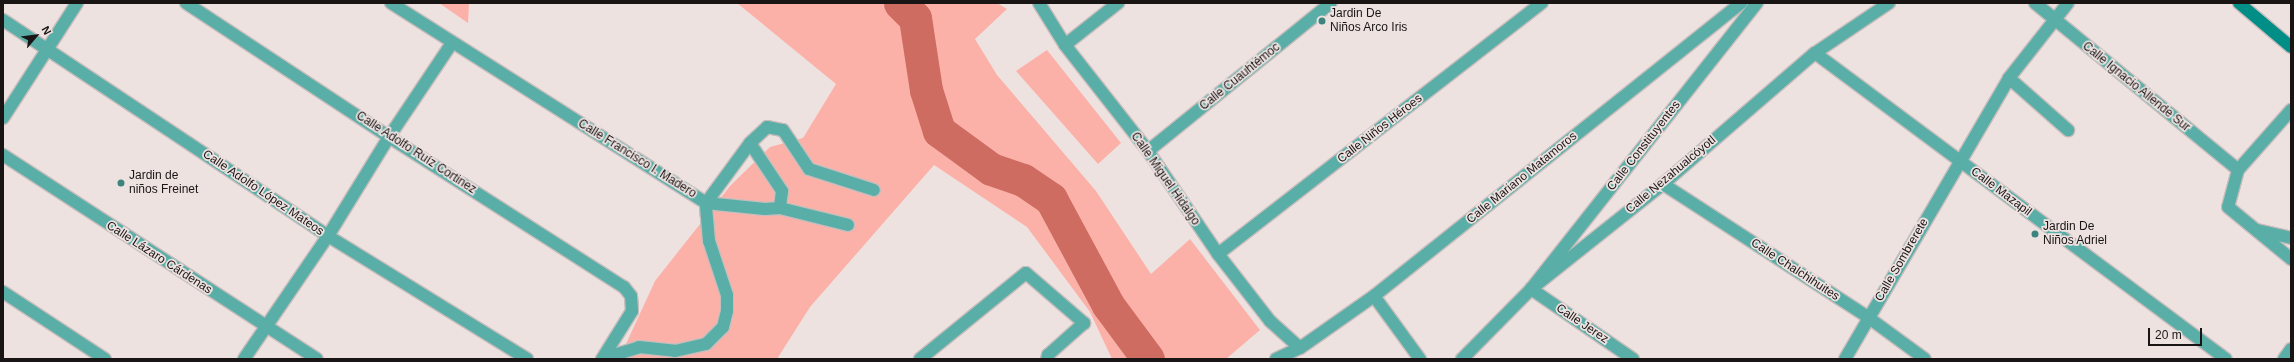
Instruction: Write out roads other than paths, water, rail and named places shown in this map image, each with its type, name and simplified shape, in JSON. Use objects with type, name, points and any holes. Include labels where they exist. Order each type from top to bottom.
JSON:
[{"type":"main road","points":[[2239,3],[2291,47]]},
{"type":"street","points":[[3,118],[77,3]]},
{"type":"street","name":"Calle Adolfo Ruíz Cortinez","points":[[186,3],[389,137],[624,287],[632,300],[632,311],[603,358]]},
{"type":"street","name":"Calle Francisco I. Madero","points":[[391,3],[706,203],[709,241],[727,295],[728,311],[723,327],[706,344],[675,351],[639,347],[603,358]]},
{"type":"street","name":"Calle Miguel Hidalgo","points":[[1040,3],[1065,45],[1148,151],[1218,254],[1270,321],[1300,348]]},
{"type":"street","points":[[1065,45],[1118,3]]},
{"type":"street","name":"Calle Cuauhtémoc","points":[[1148,151],[1332,3]]},
{"type":"street","name":"Calle Niños Héroes","points":[[1218,254],[1542,3]]},
{"type":"street","name":"Calle Mariano Matamoros","points":[[1276,359],[1300,348],[1374,296],[1741,3]]},
{"type":"street","name":"Calle Constituyentes","points":[[1532,289],[1757,3]]},
{"type":"street","name":"Calle Nezahualcóyotl","points":[[1462,359],[1532,289],[1663,184],[1815,53],[1889,3]]},
{"type":"street","name":"Calle Ignacio Allende Sur","points":[[2035,3],[2238,170]]},
{"type":"street","name":"Calle Sombrerete","points":[[1845,359],[1959,161],[2010,78],[2054,19],[2068,3]]},
{"type":"street","name":"Calle Adolfo López Mateos","points":[[3,20],[328,236],[527,359]]},
{"type":"street","points":[[244,359],[264,327],[328,236],[389,137],[452,43]]},
{"type":"street","name":"Calle Mazapil","points":[[1815,53],[2226,359]]},
{"type":"street","points":[[2010,78],[2068,130]]},
{"type":"street","points":[[2291,110],[2238,170],[2228,208],[2252,229],[2291,259]]},
{"type":"street","points":[[706,203],[750,143],[767,126],[783,130],[809,169],[874,190]]},
{"type":"street","points":[[750,143],[782,191],[780,208]]},
{"type":"street","name":"Calle Lázaro Cárdenas","points":[[3,155],[264,327],[317,359]]},
{"type":"street","name":"Calle Chalchihuites","points":[[1663,184],[1869,318],[1926,359]]},
{"type":"street","points":[[706,203],[780,208],[848,225]]},
{"type":"street","points":[[2252,229],[2291,238]]},
{"type":"street","points":[[920,359],[1026,273],[1084,323],[1048,355],[1047,359]]},
{"type":"street","name":"Calle Jerez","points":[[1532,289],[1633,359]]},
{"type":"street","points":[[3,292],[106,359]]},
{"type":"street","points":[[1374,296],[1420,359]]},
{"type":"street","points":[[2284,359],[2291,350]]},
{"type":"waterway","points":[[900,3],[915,18],[926,90],[939,131],[991,169],[1023,180],[1051,199],[1108,305],[1148,359]]},
{"type":"place","name":"Jardin De Niños Arco Iris","points":[[1322,21]]},
{"type":"place","name":"Jardin de niños Freinet","points":[[121,183]]},
{"type":"place","name":"Jardin De Niños Adriel","points":[[2035,234]]}]
